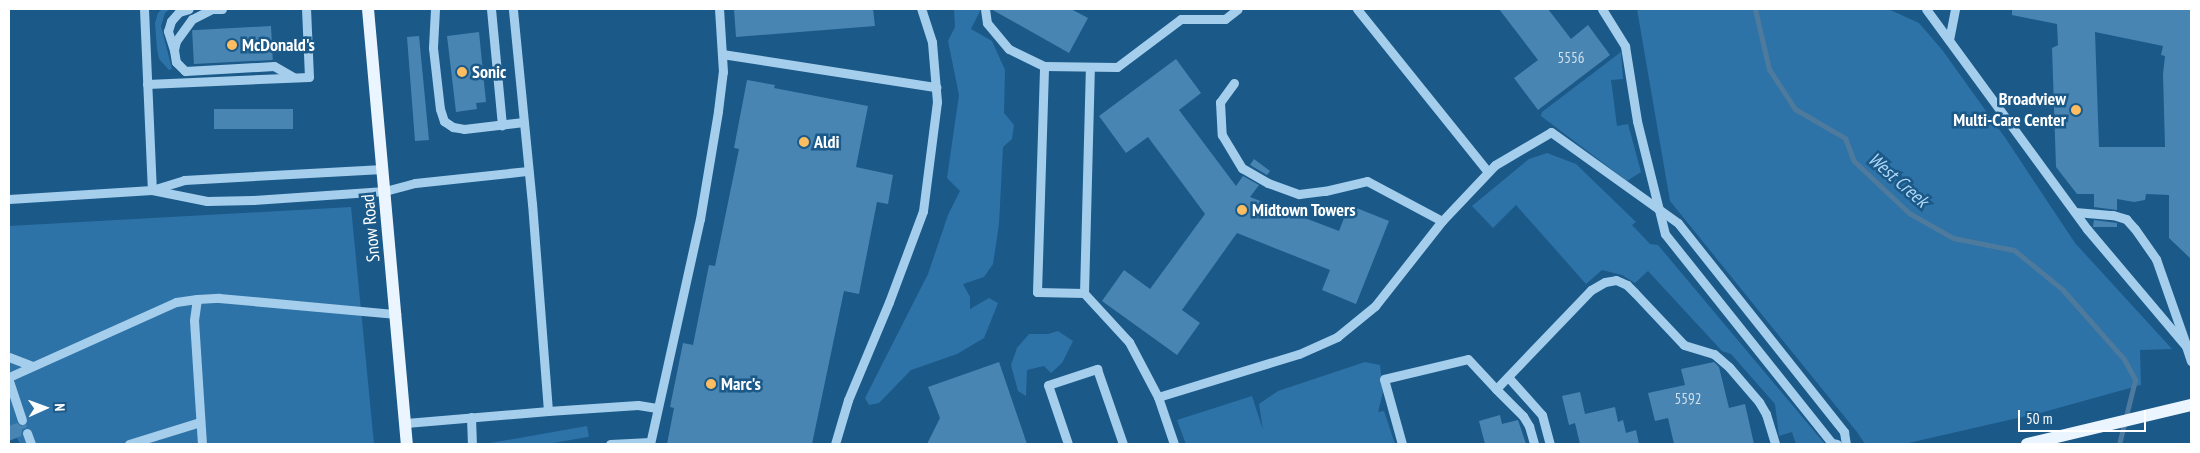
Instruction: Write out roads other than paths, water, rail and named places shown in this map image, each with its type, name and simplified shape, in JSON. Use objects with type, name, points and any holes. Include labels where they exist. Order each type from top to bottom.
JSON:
[{"type":"main road","name":"Snow Road","points":[[368,9],[407,444]]},
{"type":"main road","points":[[2027,444],[2191,405]]},
{"type":"lane","points":[[144,9],[152,190]]},
{"type":"lane","points":[[189,9],[179,12],[171,20],[168,32],[176,62],[185,71],[274,66],[293,78]]},
{"type":"lane","points":[[208,9],[222,9]]},
{"type":"lane","points":[[174,50],[176,41],[192,19],[212,9]]},
{"type":"lane","points":[[147,84],[309,77],[306,9]]},
{"type":"lane","points":[[435,9],[433,48],[440,109],[444,122],[464,130],[524,122]]},
{"type":"lane","points":[[491,9],[502,125]]},
{"type":"lane","points":[[513,9],[548,410]]},
{"type":"lane","points":[[610,444],[650,443],[700,219],[723,72],[719,9]]},
{"type":"lane","points":[[835,444],[848,400],[889,302],[923,211],[937,102],[932,42],[921,9]]},
{"type":"lane","points":[[985,9],[987,23],[1009,49],[1044,66],[1090,67],[1116,67],[1181,19],[1225,19],[1238,9]]},
{"type":"lane","points":[[1357,9],[1488,172]]},
{"type":"lane","points":[[1602,9],[1625,46],[1637,121],[1665,234],[1832,443],[1837,444]]},
{"type":"lane","points":[[1926,9],[2075,212],[2188,346]]},
{"type":"lane","points":[[1949,40],[1955,9]]},
{"type":"lane","points":[[722,54],[936,88]]},
{"type":"lane","points":[[1044,66],[1037,292],[1084,293]]},
{"type":"lane","points":[[1090,67],[1084,293],[1130,342],[1158,397],[1174,444]]},
{"type":"lane","points":[[1234,83],[1220,102],[1222,135],[1242,168],[1268,183],[1299,194],[1325,191],[1367,181],[1442,222]]},
{"type":"lane","points":[[1158,397],[1299,354],[1337,337],[1375,306],[1442,222],[1488,172],[1551,132],[1678,223],[1844,432],[1846,444]]},
{"type":"lane","points":[[9,199],[152,190],[184,180],[383,169]]},
{"type":"lane","points":[[152,190],[207,201],[385,191],[415,183],[528,171]]},
{"type":"lane","points":[[2075,212],[2114,215],[2126,219],[2135,229],[2156,259],[2188,346],[2191,361]]},
{"type":"lane","points":[[1496,389],[1591,290],[1605,282],[1616,280],[1627,285],[1684,345],[1714,354],[1729,367],[1759,402],[1766,414],[1775,444]]},
{"type":"lane","points":[[9,377],[176,302],[219,298],[396,314]]},
{"type":"lane","points":[[197,299],[194,320],[202,444]]},
{"type":"lane","points":[[9,357],[32,366]]},
{"type":"lane","points":[[1402,444],[1384,379],[1468,359],[1523,416],[1529,426],[1534,444]]},
{"type":"lane","points":[[1068,444],[1048,386],[1096,369],[1123,444]]},
{"type":"lane","points":[[1508,377],[1542,415],[1550,444]]},
{"type":"lane","points":[[9,381],[22,420]]},
{"type":"lane","points":[[406,423],[548,410],[638,405],[658,408]]},
{"type":"lane","points":[[471,417],[472,444]]},
{"type":"lane","points":[[129,444],[200,422]]},
{"type":"lane","points":[[27,433],[31,444]]},
{"type":"waterway","name":"West Creek","points":[[1755,9],[1769,69],[1795,109],[1845,138],[1854,161],[1909,213],[1953,238],[2014,250],[2062,289],[2124,359],[2135,380],[2119,444]]},
{"type":"place","name":"McDonald's","points":[[232,45]]},
{"type":"place","name":"Sonic","points":[[462,72]]},
{"type":"place","name":"Broadview Multi-Care Center","points":[[2076,110]]},
{"type":"place","name":"Aldi","points":[[804,142]]},
{"type":"place","name":"Midtown Towers","points":[[1242,210]]},
{"type":"place","name":"Marc's","points":[[711,384]]}]
